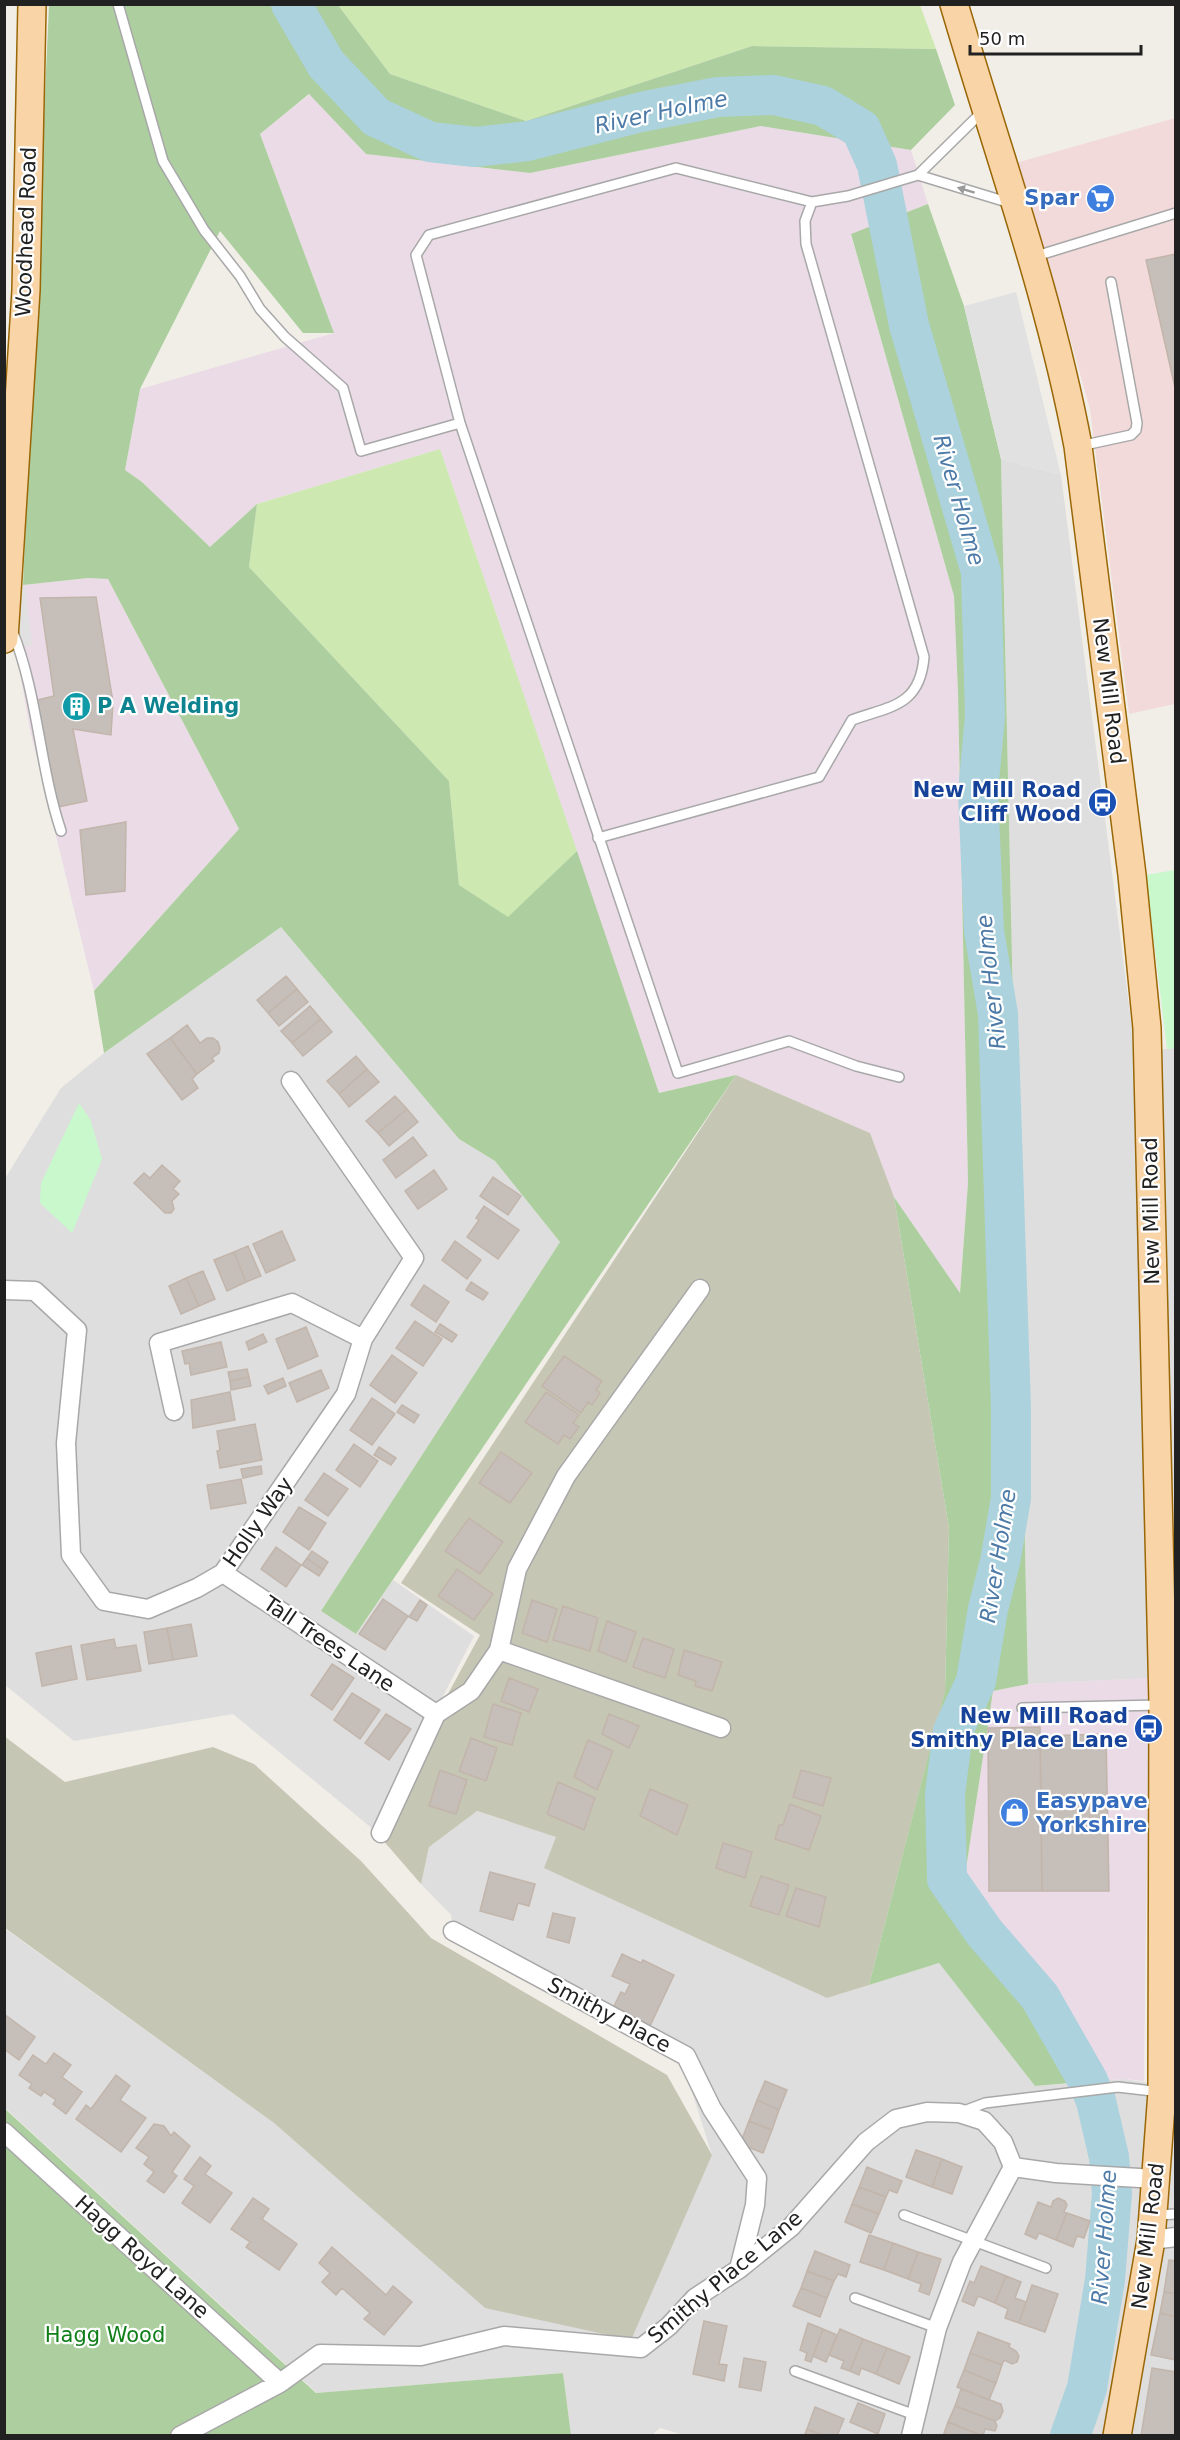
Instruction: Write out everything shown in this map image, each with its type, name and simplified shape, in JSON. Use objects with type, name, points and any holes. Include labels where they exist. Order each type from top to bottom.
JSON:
[{"type":"main road","name":"Woodhead Road","points":[[5,626],[8,501],[26,290],[32,4]]},
{"type":"main road","name":"New Mill Road","points":[[954,4],[1031,258],[1066,385],[1078,446],[1131,863],[1147,1028],[1163,1704],[1170,1795],[1162,2092],[1145,2177],[1164,2226],[1117,2436]]},
{"type":"street","name":"Holly Way","points":[[4,1290],[35,1291],[77,1330],[66,1443],[71,1555],[104,1600],[148,1609],[197,1588],[223,1573],[346,1394],[363,1339],[414,1258],[291,1081]]},
{"type":"street","points":[[381,1833],[436,1714],[471,1691],[499,1650],[517,1569],[566,1476],[700,1289]]},
{"type":"street","points":[[174,1411],[159,1343],[292,1303],[363,1339]]},
{"type":"street","name":"Tall Trees Lane","points":[[223,1573],[436,1714]]},
{"type":"street","points":[[499,1650],[721,1728]]},
{"type":"street","name":"Smithy Place","points":[[453,1931],[686,2056],[712,2109],[757,2178],[755,2205],[740,2269]]},
{"type":"street","name":"Smithy Place Lane","points":[[180,2436],[280,2383],[320,2354],[421,2356],[504,2336],[641,2348],[669,2326],[695,2298],[740,2269],[791,2228],[866,2142],[896,2119],[927,2112],[959,2113],[984,2121],[1003,2142],[1013,2167]]},
{"type":"street","name":"Hagg Royd Lane","points":[[4,2132],[280,2383]]},
{"type":"street","points":[[911,2436],[937,2328],[963,2262],[1013,2167],[1088,2175],[1145,2177]]},
{"type":"lane","points":[[118,4],[163,161],[204,230],[240,276],[260,309],[285,337],[344,388],[361,451],[460,423]]},
{"type":"lane","points":[[899,1077],[856,1066],[789,1041],[678,1073],[460,423],[416,255],[429,235],[676,168],[812,202],[848,196],[918,175],[985,109]]},
{"type":"lane","points":[[918,175],[1014,205]]},
{"type":"lane","points":[[598,838],[819,777],[852,720],[904,701],[916,689],[923,675],[924,657],[806,244],[805,221],[812,202]]},
{"type":"lane","points":[[1031,258],[1176,213]]},
{"type":"lane","points":[[1078,446],[1131,435],[1136,430],[1137,423],[1111,282]]},
{"type":"lane","points":[[5,626],[25,662],[50,799],[61,831]]},
{"type":"lane","points":[[1022,1708],[1163,1704]]},
{"type":"lane","points":[[959,2113],[985,2103],[1067,2092],[1118,2087],[1162,2092]]},
{"type":"lane","points":[[904,2215],[1046,2268]]},
{"type":"lane","points":[[855,2298],[937,2328]]},
{"type":"lane","points":[[795,2371],[915,2415]]},
{"type":"shaded area","points":[[310,94],[366,154],[530,173],[761,126],[911,150],[928,204],[851,235],[954,596],[968,1184],[960,1293],[894,1197],[870,1133],[736,1075],[659,1093],[440,449],[257,504],[210,547],[142,482],[125,470],[140,389],[334,333],[260,134]]},
{"type":"shaded area","points":[[1175,118],[1175,704],[1129,714],[1090,409],[1050,267],[1016,163]]},
{"type":"shaded area","points":[[1016,292],[1061,475],[1001,459],[964,306]]},
{"type":"shaded area","points":[[1001,459],[1061,475],[1135,1052],[1175,1048],[1175,1805],[1174,1677],[1028,1684]]},
{"type":"shaded area","points":[[88,578],[108,579],[239,829],[94,991],[30,730],[16,650],[23,585]]},
{"type":"shaded area","points":[[25,586],[32,645],[15,648],[10,588]]},
{"type":"shaded area","points":[[281,927],[459,1139],[495,1161],[560,1242],[321,1611],[356,1634],[393,1580],[474,1636],[374,1830],[233,1714],[74,1741],[5,1685],[4,1180],[61,1088],[104,1053]]},
{"type":"shaded area","points":[[736,1075],[870,1133],[894,1197],[949,1528],[945,1692],[869,1985],[827,1998],[544,1868],[556,1837],[477,1811],[429,1847],[421,1884],[374,1830],[480,1635],[401,1583]]},
{"type":"shaded area","points":[[1149,1678],[1144,2081],[1124,2079],[1082,2082],[964,1882],[993,1691],[1028,1684]]},
{"type":"shaded area","points":[[4,1736],[65,1782],[213,1747],[254,1764],[361,1861],[431,1938],[667,2075],[712,2155],[631,2340],[485,2308],[274,2123],[5,1928]]},
{"type":"shaded area","points":[[476,1811],[557,1837],[545,1868],[827,1998],[939,1963],[1035,2086],[1124,2079],[1175,2087],[1175,2435],[687,2436],[660,2428],[652,2435],[571,2435],[563,2373],[317,2393],[5,2108],[4,1928],[274,2123],[485,2308],[712,2155],[680,2054],[453,1931],[451,1915],[421,1884],[429,1847]]},
{"type":"green space","points":[[49,5],[338,5],[390,74],[526,121],[752,46],[936,49],[955,105],[911,150],[761,126],[530,173],[366,154],[309,94],[260,134],[334,333],[303,333],[220,231],[140,389],[125,470],[142,482],[210,547],[257,504],[249,567],[449,781],[459,885],[508,917],[577,851],[659,1093],[736,1075],[356,1634],[321,1611],[560,1242],[495,1161],[459,1139],[281,927],[104,1053],[94,991],[239,829],[108,579],[88,578],[23,585]]},
{"type":"green space","points":[[338,5],[920,5],[936,49],[752,46],[526,121],[390,74]]},
{"type":"green space","points":[[928,204],[964,306],[1001,459],[1028,1684],[993,1691],[964,1882],[1082,2082],[1035,2086],[939,1963],[869,1985],[945,1691],[949,1528],[894,1197],[960,1293],[968,1183],[954,596],[851,234]]},
{"type":"green space","points":[[440,449],[577,851],[508,918],[459,885],[449,781],[249,567],[257,504]]},
{"type":"green space","points":[[1175,870],[1176,1048],[1167,1049],[1146,875]]},
{"type":"green space","points":[[79,1103],[90,1119],[102,1159],[72,1233],[40,1203],[41,1183]]},
{"type":"green space","name":"Hagg Wood","points":[[4,2108],[316,2393],[563,2373],[571,2435],[5,2435]]},
{"type":"building","points":[[1176,254],[1176,392],[1146,260]]},
{"type":"building","name":"P A Welding","points":[[96,597],[113,702],[111,735],[73,729],[87,801],[58,807],[37,700],[54,696],[40,598]]},
{"type":"building","points":[[126,822],[125,891],[86,895],[80,830]]},
{"type":"building","points":[[286,976],[297,989],[268,1013],[257,1000]]},
{"type":"building","points":[[297,989],[308,1002],[279,1026],[268,1013]]},
{"type":"building","points":[[310,1006],[321,1019],[292,1043],[281,1031]]},
{"type":"building","points":[[321,1019],[332,1032],[303,1056],[292,1043]]},
{"type":"building","points":[[187,1025],[200,1043],[207,1038],[213,1038],[218,1042],[220,1048],[219,1053],[212,1058],[214,1061],[197,1074],[170,1038]]},
{"type":"building","points":[[170,1038],[197,1074],[192,1079],[198,1088],[182,1100],[147,1054]]},
{"type":"building","points":[[356,1056],[367,1069],[339,1094],[327,1081]]},
{"type":"building","points":[[367,1069],[379,1082],[349,1107],[339,1094]]},
{"type":"building","points":[[395,1096],[407,1109],[378,1133],[366,1121]]},
{"type":"building","points":[[407,1109],[418,1122],[389,1146],[378,1133]]},
{"type":"building","points":[[413,1137],[427,1155],[396,1178],[383,1160]]},
{"type":"building","points":[[162,1165],[180,1181],[173,1189],[179,1194],[172,1201],[174,1209],[171,1213],[165,1213],[134,1183],[144,1173],[150,1178]]},
{"type":"building","points":[[434,1170],[447,1189],[418,1209],[405,1191]]},
{"type":"building","points":[[493,1177],[521,1196],[508,1215],[480,1196]]},
{"type":"building","points":[[484,1206],[519,1230],[498,1259],[467,1237],[479,1220],[476,1218]]},
{"type":"building","points":[[282,1231],[295,1260],[266,1273],[253,1244]]},
{"type":"building","points":[[455,1241],[481,1260],[467,1279],[442,1260]]},
{"type":"building","points":[[248,1246],[261,1276],[246,1282],[234,1252]]},
{"type":"building","points":[[234,1252],[246,1282],[227,1291],[214,1260]]},
{"type":"building","points":[[203,1271],[215,1299],[199,1306],[186,1278]]},
{"type":"building","points":[[186,1278],[199,1306],[181,1314],[169,1286]]},
{"type":"building","points":[[471,1282],[488,1293],[483,1300],[466,1290]]},
{"type":"building","points":[[424,1285],[449,1302],[436,1322],[411,1305]]},
{"type":"building","points":[[415,1321],[442,1339],[423,1366],[396,1348]]},
{"type":"building","points":[[440,1324],[457,1335],[452,1342],[435,1332]]},
{"type":"building","points":[[306,1327],[318,1356],[288,1369],[276,1339]]},
{"type":"building","points":[[263,1334],[267,1342],[249,1350],[246,1342]]},
{"type":"building","points":[[221,1342],[227,1367],[191,1375],[189,1363],[185,1364],[182,1351]]},
{"type":"building","points":[[392,1355],[417,1373],[395,1403],[370,1385]]},
{"type":"building","points":[[564,1356],[602,1381],[596,1390],[600,1393],[592,1405],[588,1402],[581,1413],[542,1386]]},
{"type":"building","points":[[247,1369],[249,1377],[230,1381],[228,1372]]},
{"type":"building","points":[[321,1370],[329,1388],[297,1402],[289,1383]]},
{"type":"building","points":[[249,1377],[251,1386],[231,1390],[230,1381]]},
{"type":"building","points":[[283,1378],[286,1386],[268,1394],[264,1386]]},
{"type":"building","points":[[230,1392],[235,1420],[193,1428],[191,1400]]},
{"type":"building","points":[[546,1392],[579,1415],[573,1423],[579,1427],[570,1439],[564,1435],[558,1444],[525,1422]]},
{"type":"building","points":[[372,1398],[395,1414],[372,1445],[350,1430]]},
{"type":"building","points":[[402,1405],[419,1415],[414,1423],[397,1412]]},
{"type":"building","points":[[255,1424],[262,1460],[220,1468],[217,1431]]},
{"type":"building","points":[[354,1444],[378,1461],[360,1487],[336,1470]]},
{"type":"building","points":[[379,1447],[396,1458],[391,1465],[374,1455]]},
{"type":"building","points":[[501,1452],[532,1473],[510,1503],[479,1483]]},
{"type":"building","points":[[261,1466],[262,1474],[243,1478],[241,1469]]},
{"type":"building","points":[[324,1473],[348,1489],[328,1516],[305,1500]]},
{"type":"building","points":[[241,1479],[246,1503],[211,1509],[207,1485]]},
{"type":"building","points":[[299,1507],[326,1523],[309,1550],[283,1532]]},
{"type":"building","points":[[469,1518],[503,1542],[480,1574],[445,1551]]},
{"type":"building","points":[[276,1547],[301,1565],[286,1587],[261,1569]]},
{"type":"building","points":[[312,1551],[328,1562],[323,1570],[307,1558]]},
{"type":"building","points":[[307,1558],[323,1570],[319,1576],[302,1565]]},
{"type":"building","points":[[457,1569],[493,1594],[474,1620],[438,1596]]},
{"type":"building","points":[[383,1599],[408,1616],[385,1650],[359,1634]]},
{"type":"building","points":[[420,1600],[427,1605],[417,1621],[409,1617]]},
{"type":"building","points":[[532,1600],[557,1609],[547,1642],[522,1633]]},
{"type":"building","points":[[563,1606],[598,1618],[590,1651],[553,1640]]},
{"type":"building","points":[[607,1621],[636,1632],[626,1662],[598,1651]]},
{"type":"building","points":[[191,1624],[197,1656],[173,1660],[167,1628]]},
{"type":"building","points":[[167,1628],[173,1660],[149,1664],[144,1632]]},
{"type":"building","points":[[643,1638],[674,1649],[665,1678],[633,1667]]},
{"type":"building","points":[[114,1639],[116,1648],[136,1645],[141,1671],[87,1680],[81,1645]]},
{"type":"building","points":[[71,1646],[77,1679],[42,1686],[36,1653]]},
{"type":"building","points":[[684,1650],[722,1662],[712,1691],[695,1686],[696,1681],[678,1675]]},
{"type":"building","points":[[332,1664],[354,1678],[332,1710],[311,1695]]},
{"type":"building","points":[[509,1678],[538,1689],[529,1712],[501,1701]]},
{"type":"building","points":[[352,1693],[380,1710],[360,1739],[334,1720]]},
{"type":"building","points":[[493,1704],[521,1713],[512,1745],[484,1737]]},
{"type":"building","points":[[386,1714],[411,1729],[389,1760],[365,1743]]},
{"type":"building","points":[[609,1714],[639,1726],[629,1748],[602,1734]]},
{"type":"building","name":"Easypave Yorkshire","points":[[1040,1727],[1042,1891],[989,1891],[988,1728]]},
{"type":"building","points":[[1106,1734],[1109,1891],[1042,1891],[1040,1736]]},
{"type":"building","points":[[471,1738],[497,1748],[486,1781],[459,1771]]},
{"type":"building","points":[[588,1740],[613,1751],[597,1790],[574,1777]]},
{"type":"building","points":[[440,1770],[467,1780],[456,1814],[429,1806]]},
{"type":"building","points":[[801,1770],[831,1778],[823,1806],[793,1797]]},
{"type":"building","points":[[558,1782],[595,1798],[584,1830],[547,1814]]},
{"type":"building","points":[[650,1789],[688,1805],[677,1835],[640,1816]]},
{"type":"building","points":[[790,1804],[821,1816],[809,1850],[775,1839],[779,1825],[783,1825]]},
{"type":"building","points":[[723,1843],[752,1852],[745,1878],[716,1868]]},
{"type":"building","points":[[490,1872],[535,1884],[529,1906],[518,1903],[513,1920],[480,1911]]},
{"type":"building","points":[[761,1876],[789,1885],[779,1915],[750,1906]]},
{"type":"building","points":[[796,1888],[826,1897],[819,1927],[786,1916]]},
{"type":"building","points":[[553,1913],[575,1918],[569,1943],[547,1937]]},
{"type":"building","points":[[622,1954],[641,1963],[643,1960],[674,1975],[650,2026],[613,2008],[621,1992],[625,1994],[630,1984],[612,1976]]},
{"type":"building","points":[[4,2014],[35,2037],[19,2060],[4,2049]]},
{"type":"building","points":[[54,2053],[71,2065],[62,2077],[82,2092],[66,2114],[53,2104],[56,2100],[44,2092],[41,2096],[29,2088],[32,2084],[19,2075],[33,2055],[46,2064]]},
{"type":"building","points":[[116,2075],[130,2086],[120,2100],[146,2118],[121,2152],[76,2119],[86,2105],[91,2109]]},
{"type":"building","points":[[765,2081],[787,2090],[779,2110],[757,2100]]},
{"type":"building","points":[[757,2100],[779,2110],[772,2130],[749,2121]]},
{"type":"building","points":[[749,2121],[772,2130],[763,2153],[740,2144]]},
{"type":"building","points":[[154,2124],[164,2126],[171,2136],[174,2132],[190,2146],[172,2172],[177,2176],[164,2193],[147,2181],[154,2172],[144,2164],[149,2157],[136,2148]]},
{"type":"building","points":[[916,2150],[942,2159],[932,2187],[906,2177]]},
{"type":"building","points":[[200,2157],[211,2166],[205,2174],[232,2193],[210,2223],[182,2203],[194,2186],[184,2179]]},
{"type":"building","points":[[942,2159],[962,2167],[952,2194],[932,2187]]},
{"type":"building","points":[[867,2167],[902,2181],[897,2193],[889,2190],[886,2197],[859,2187]]},
{"type":"building","points":[[859,2187],[886,2197],[879,2214],[852,2204]]},
{"type":"building","points":[[253,2198],[269,2209],[262,2219],[297,2244],[279,2270],[246,2247],[250,2242],[231,2229]]},
{"type":"building","points":[[1058,2198],[1065,2201],[1067,2205],[1064,2212],[1067,2213],[1056,2240],[1039,2233],[1036,2239],[1025,2234],[1038,2202],[1051,2207],[1053,2201]]},
{"type":"building","points":[[852,2204],[879,2214],[871,2233],[845,2222]]},
{"type":"building","points":[[1067,2213],[1090,2221],[1084,2238],[1077,2236],[1073,2247],[1056,2240]]},
{"type":"building","points":[[869,2235],[893,2243],[884,2270],[860,2262]]},
{"type":"building","points":[[893,2243],[918,2252],[908,2279],[884,2270]]},
{"type":"building","points":[[332,2247],[386,2295],[393,2286],[412,2302],[384,2335],[364,2319],[370,2313],[342,2288],[336,2295],[322,2282],[330,2273],[319,2263]]},
{"type":"building","points":[[815,2251],[850,2265],[846,2277],[838,2274],[834,2281],[807,2271]]},
{"type":"building","points":[[918,2252],[941,2259],[929,2295],[919,2291],[921,2284],[908,2279]]},
{"type":"building","points":[[1169,2260],[1176,2261],[1176,2294],[1164,2292]]},
{"type":"building","points":[[981,2266],[1006,2276],[995,2303],[978,2296],[974,2306],[962,2301],[970,2281],[974,2283]]},
{"type":"building","points":[[807,2271],[834,2281],[827,2298],[801,2288]]},
{"type":"building","points":[[1006,2276],[1021,2282],[1015,2298],[1026,2302],[1019,2323],[1005,2318],[1008,2309],[995,2303]]},
{"type":"building","points":[[1032,2285],[1058,2294],[1045,2332],[1019,2323]]},
{"type":"building","points":[[801,2288],[827,2298],[820,2317],[793,2306]]},
{"type":"building","points":[[1164,2292],[1176,2294],[1176,2317],[1160,2313]]},
{"type":"building","points":[[1160,2313],[1176,2317],[1176,2360],[1151,2355]]},
{"type":"building","points":[[704,2321],[727,2326],[719,2364],[727,2365],[724,2381],[693,2374]]},
{"type":"building","points":[[808,2323],[823,2329],[811,2362],[805,2360],[807,2353],[800,2350]]},
{"type":"building","points":[[823,2329],[837,2335],[826,2362],[813,2356]]},
{"type":"building","points":[[840,2329],[863,2339],[850,2371],[841,2368],[844,2361],[829,2355]]},
{"type":"building","points":[[978,2332],[1010,2344],[1009,2347],[1019,2356],[1017,2362],[1012,2364],[1004,2360],[1002,2365],[970,2353]]},
{"type":"building","points":[[863,2339],[887,2348],[876,2374],[861,2368],[859,2375],[850,2371]]},
{"type":"building","points":[[887,2348],[910,2357],[899,2384],[876,2374]]},
{"type":"building","points":[[970,2353],[1002,2365],[996,2383],[964,2370]]},
{"type":"building","points":[[744,2358],[766,2362],[761,2391],[739,2387]]},
{"type":"building","points":[[1152,2368],[1176,2372],[1176,2436],[1141,2436]]},
{"type":"building","points":[[964,2370],[996,2383],[989,2400],[957,2387]]},
{"type":"building","points":[[961,2389],[1001,2404],[1003,2411],[1000,2418],[995,2421],[955,2406]]},
{"type":"building","points":[[858,2403],[885,2414],[878,2434],[850,2422]]},
{"type":"building","points":[[955,2406],[995,2421],[997,2426],[995,2431],[985,2429],[983,2436],[948,2422]]},
{"type":"building","points":[[815,2407],[844,2419],[837,2436],[824,2436],[807,2429]]},
{"type":"building","points":[[948,2422],[983,2436],[943,2436]]},
{"type":"building","points":[[807,2429],[824,2436],[804,2436]]},
{"type":"waterway","name":"River Holme","points":[[291,4],[326,64],[376,117],[430,142],[475,147],[528,141],[641,112],[718,97],[774,95],[823,106],[861,129],[877,165],[909,325],[981,572],[985,716],[978,792],[984,931],[998,1014],[1011,1409],[1011,1498],[976,1681],[953,1731],[945,1794],[947,1879],[984,1932],[1040,1997],[1088,2081],[1096,2101],[1109,2157],[1112,2193],[1105,2280],[1087,2388],[1070,2436]]},
{"type":"place","name":"Spar","points":[[1100,198]]},
{"type":"place","name":"P A Welding","points":[[76,706]]},
{"type":"place","name":"New Mill Road Cliff Wood","points":[[1102,802]]},
{"type":"place","name":"New Mill Road Smithy Place Lane","points":[[1149,1728]]},
{"type":"place","name":"Easypave Yorkshire","points":[[1015,1813]]}]
